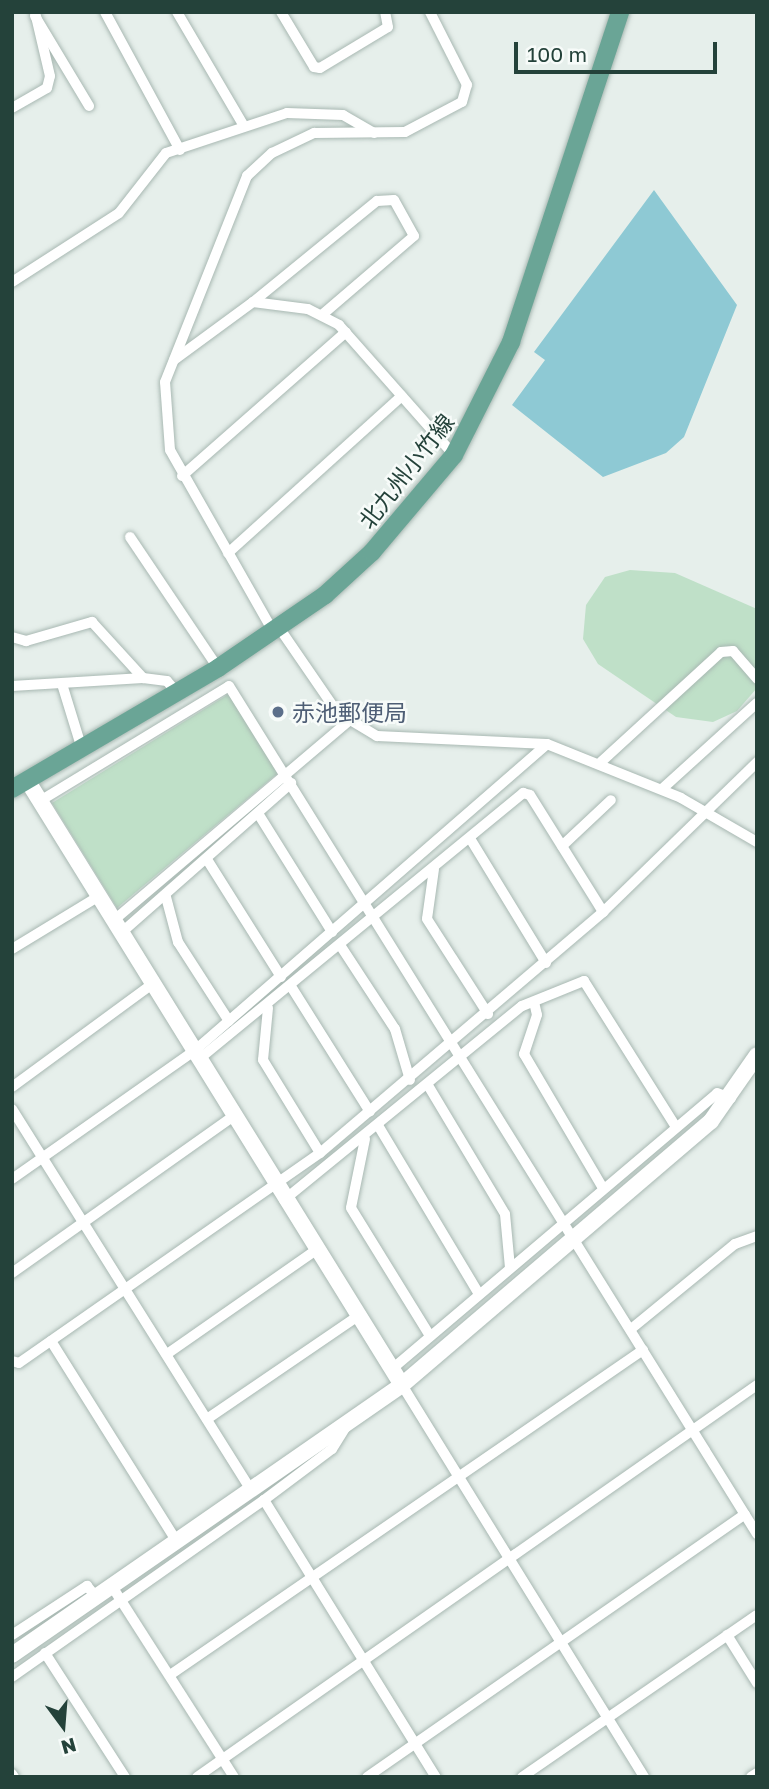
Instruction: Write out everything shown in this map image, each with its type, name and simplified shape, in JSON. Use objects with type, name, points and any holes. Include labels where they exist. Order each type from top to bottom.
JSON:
[{"type":"main road","name":"北九州小竹線","points":[[20,784],[177,694],[277,631],[372,552],[454,455],[511,342],[620,12]]},
{"type":"street","points":[[105,12],[180,150]]},
{"type":"street","points":[[177,12],[242,123]]},
{"type":"street","points":[[279,14],[314,67],[320,68],[388,27],[385,12]]},
{"type":"street","points":[[430,12],[467,85],[462,102],[427,125],[373,133],[314,133],[272,153],[247,176],[174,360],[164,407],[170,450],[228,553],[277,631],[348,722],[377,736],[418,741],[506,737],[547,744],[601,762],[662,789],[757,842]]},
{"type":"street","points":[[35,14],[89,106]]},
{"type":"street","points":[[12,108],[47,88],[50,75],[35,14]]},
{"type":"street","points":[[12,282],[90,237],[119,213],[166,153],[180,150],[242,123],[311,111],[343,115],[373,133]]},
{"type":"street","points":[[174,360],[253,302],[377,201],[394,200],[414,236],[323,314]]},
{"type":"street","points":[[253,302],[323,314],[346,332],[454,455]]},
{"type":"street","points":[[183,476],[346,332]]},
{"type":"street","points":[[228,553],[402,396]]},
{"type":"street","points":[[130,537],[218,668]]},
{"type":"street","points":[[12,637],[26,641],[92,622],[143,678]]},
{"type":"street","points":[[601,762],[721,652],[733,651],[757,679]]},
{"type":"street","points":[[12,686],[143,678],[167,681],[177,694]]},
{"type":"street","points":[[62,684],[82,749]]},
{"type":"street","points":[[40,801],[229,686],[566,1222],[757,1534]]},
{"type":"street","points":[[662,789],[757,702]]},
{"type":"street","points":[[117,927],[284,773],[348,722]]},
{"type":"street","points":[[195,1056],[229,1021],[366,906],[547,744]]},
{"type":"street","points":[[280,1193],[320,1153],[454,1044],[603,912],[757,762]]},
{"type":"street","points":[[117,927],[166,897],[291,783]]},
{"type":"street","points":[[20,784],[40,801],[150,985],[402,1385],[508,1561],[644,1777]]},
{"type":"street","points":[[12,1179],[268,1008],[373,916],[471,840],[523,793],[530,794],[603,912]]},
{"type":"street","points":[[562,846],[611,800]]},
{"type":"street","points":[[259,815],[332,932]]},
{"type":"street","points":[[471,840],[546,963]]},
{"type":"street","points":[[208,861],[281,977]]},
{"type":"street","points":[[434,870],[427,919],[488,1014]]},
{"type":"street","points":[[12,949],[99,896]]},
{"type":"street","points":[[166,897],[178,942],[229,1021]]},
{"type":"street","points":[[340,945],[395,1029],[410,1080]]},
{"type":"street","points":[[12,1360],[19,1363],[126,1288],[365,1139],[429,1087],[461,1056],[534,1002],[584,981],[677,1127]]},
{"type":"street","points":[[12,1087],[150,985]]},
{"type":"street","points":[[292,988],[370,1112]]},
{"type":"street","points":[[534,1002],[537,1015],[523,1054],[603,1188]]},
{"type":"street","points":[[268,1008],[263,1060],[320,1153]]},
{"type":"street","points":[[12,1655],[97,1598],[117,1594],[258,1495],[349,1422],[402,1385],[732,1098],[757,1055]]},
{"type":"street","points":[[429,1087],[505,1214],[510,1268]]},
{"type":"street","points":[[392,1369],[717,1093],[732,1098]]},
{"type":"street","points":[[12,1109],[436,1777]]},
{"type":"street","points":[[12,1273],[234,1116]]},
{"type":"street","points":[[379,1127],[479,1294]]},
{"type":"street","points":[[365,1139],[351,1208],[430,1336]]},
{"type":"street","points":[[631,1329],[734,1244],[757,1236]]},
{"type":"street","points":[[167,1354],[316,1250]]},
{"type":"street","points":[[207,1419],[358,1316]]},
{"type":"street","points":[[51,1341],[177,1542]]},
{"type":"street","points":[[170,1675],[643,1350]]},
{"type":"street","points":[[197,1777],[695,1432],[757,1385]]},
{"type":"street","points":[[12,1676],[45,1653],[177,1542],[258,1495]]},
{"type":"street","points":[[367,1777],[745,1514]]},
{"type":"street","points":[[12,1635],[87,1586],[97,1598]]},
{"type":"street","points":[[117,1594],[234,1777]]},
{"type":"street","points":[[522,1777],[536,1773],[607,1718],[757,1615]]},
{"type":"street","points":[[727,1635],[757,1683]]},
{"type":"street","points":[[45,1653],[125,1777]]},
{"type":"street","points":[[751,1777],[757,1773]]},
{"type":"green space","points":[[630,570],[675,573],[757,609],[757,688],[737,711],[713,722],[676,717],[598,664],[583,639],[586,605],[605,577]]},
{"type":"green space","points":[[227,695],[235,697],[278,773],[117,908],[52,803]]},
{"type":"water","points":[[654,190],[737,305],[684,437],[666,453],[603,477],[512,405],[545,360],[534,352]]},
{"type":"place","name":"赤池郵便局","points":[[278,712]]}]
